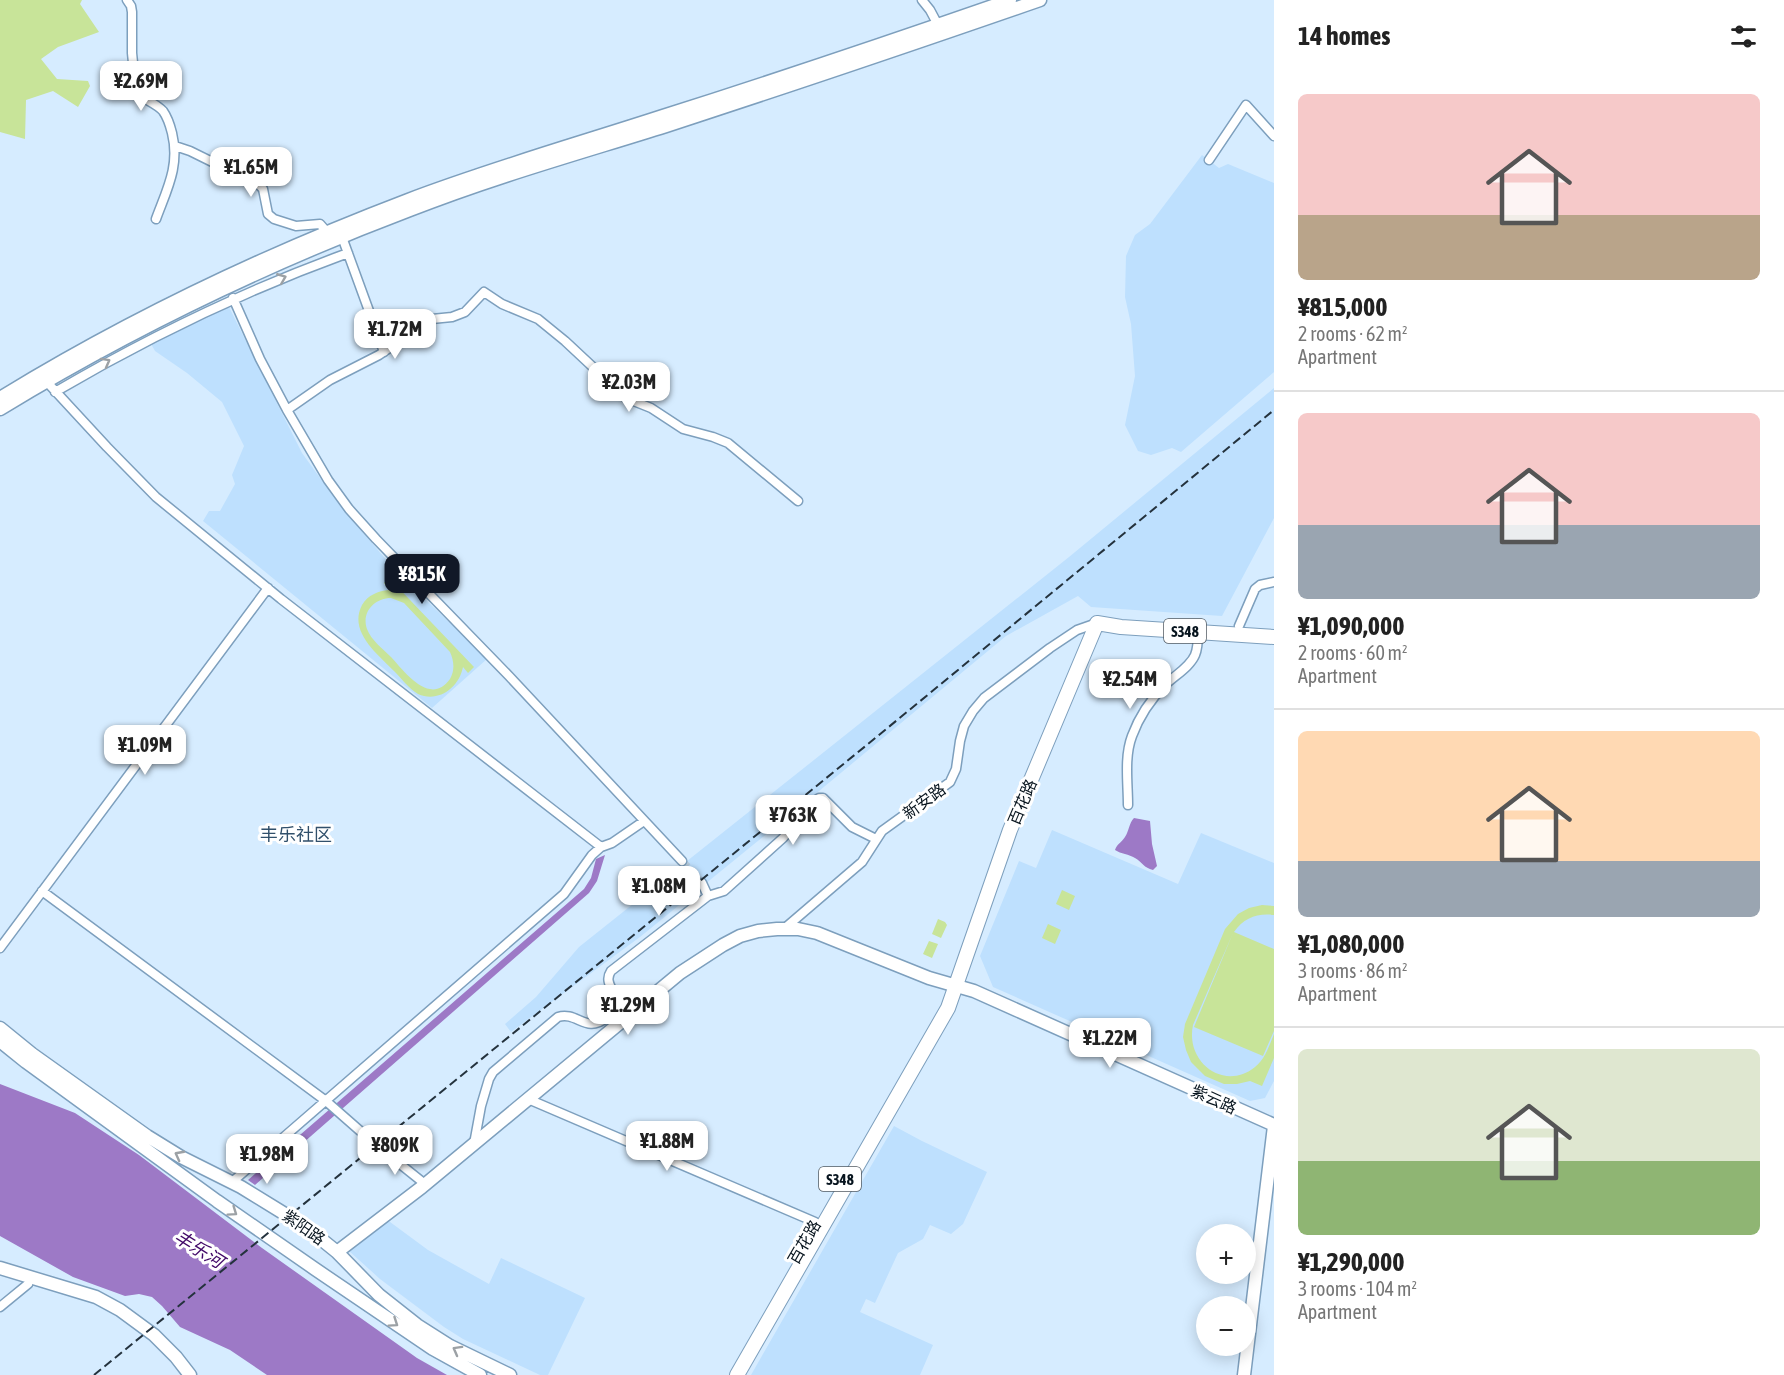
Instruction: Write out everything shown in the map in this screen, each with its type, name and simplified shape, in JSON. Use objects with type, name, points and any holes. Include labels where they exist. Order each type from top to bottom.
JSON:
[{"type":"main road","points":[[0,398],[91,344],[158,309],[327,232],[499,167],[663,117],[1010,0]]},
{"type":"main road","points":[[0,409],[96,353],[172,313],[342,237],[492,180],[666,126],[1040,0]]},
{"type":"main road","name":"新安路","points":[[1097,622],[1122,618],[1274,628]]},
{"type":"main road","name":"S348","points":[[1097,622],[1121,627],[1274,637]]},
{"type":"main road","name":"百花路","points":[[737,1375],[948,1008],[1010,830],[1097,622]]},
{"type":"main road","name":"紫云路","points":[[337,1252],[425,1184],[680,973],[723,945],[740,936],[758,931],[785,928],[826,935],[929,978],[975,991],[1274,1126]]},
{"type":"main road","name":"百花路","points":[[727,1375],[941,1004],[956,986]]},
{"type":"main road","name":"紫阳路","points":[[0,1028],[32,1054],[147,1137],[232,1182],[306,1227],[337,1252],[379,1294],[417,1325],[459,1351],[510,1375]]},
{"type":"main road","name":"紫阳路","points":[[0,1041],[227,1208],[433,1349],[480,1375]]},
{"type":"main road","points":[[1244,1375],[1274,1126]]},
{"type":"main road","points":[[0,1268],[96,1297],[132,1317],[176,1357],[190,1375]]},
{"type":"main road","points":[[0,1276],[93,1305],[116,1317],[149,1341],[180,1375]]},
{"type":"street","points":[[127,0],[132,12],[132,53],[136,92],[165,114],[175,146],[172,178],[156,219]]},
{"type":"street","points":[[922,0],[938,25]]},
{"type":"street","points":[[1209,160],[1246,105],[1274,136]]},
{"type":"street","points":[[175,146],[259,185],[263,189],[268,214],[274,219],[296,226],[320,224],[327,232]]},
{"type":"street","points":[[342,237],[384,352]]},
{"type":"street","points":[[55,392],[153,337],[233,298],[348,253]]},
{"type":"street","points":[[287,410],[330,380],[384,352],[432,319],[452,317],[465,312],[484,292],[502,304],[542,322],[626,398],[651,408],[683,429],[728,443],[798,501]]},
{"type":"street","points":[[233,298],[260,359],[287,410],[328,480],[362,525],[509,676],[682,861]]},
{"type":"street","points":[[46,381],[156,497],[268,588],[601,847]]},
{"type":"street","points":[[1239,626],[1255,589],[1260,585],[1274,582]]},
{"type":"street","points":[[0,948],[268,588]]},
{"type":"street","name":"新安路","points":[[785,928],[862,862],[876,839],[886,828],[950,782],[956,769],[964,726],[984,698],[1050,648],[1077,630],[1097,622]]},
{"type":"street","points":[[1128,805],[1128,755],[1131,737],[1152,701],[1195,657],[1198,632]]},
{"type":"street","points":[[474,1144],[489,1079],[498,1066],[558,1017],[569,1017],[591,1024],[603,1021],[609,1016],[615,999],[608,982],[608,975],[708,896],[724,891],[783,838],[813,802],[819,798],[826,801],[852,827],[876,839]]},
{"type":"street","points":[[232,1182],[328,1102],[564,894],[592,855],[601,847],[612,843],[644,821]]},
{"type":"street","points":[[702,883],[708,896]]},
{"type":"street","points":[[42,891],[328,1102],[367,1137]]},
{"type":"street","points":[[528,1099],[815,1222]]},
{"type":"street","points":[[381,1148],[425,1184]]},
{"type":"street","points":[[0,1307],[28,1284]]},
{"type":"shaded area","points":[[1202,155],[1219,168],[1228,164],[1274,183],[1274,372],[1181,452],[1172,448],[1151,455],[1138,451],[1125,425],[1135,376],[1131,324],[1125,297],[1126,256],[1135,235],[1150,224]]},
{"type":"shaded area","points":[[228,305],[302,453],[342,508],[395,570],[487,659],[432,708],[203,521],[209,511],[220,511],[235,484],[232,475],[244,446],[222,402],[187,373],[155,351],[150,342]]},
{"type":"shaded area","points":[[1274,388],[1274,518],[1222,616],[1091,607],[1078,596],[1006,636],[640,937],[511,1032],[505,1024],[536,997],[579,947],[1069,557]]},
{"type":"shaded area","points":[[1052,830],[1178,884],[1201,833],[1274,863],[1274,1081],[1265,1098],[1250,1101],[993,987],[980,956],[1019,861],[1036,868]]},
{"type":"shaded area","points":[[894,1126],[987,1172],[963,1224],[951,1234],[930,1225],[923,1239],[898,1253],[875,1303],[866,1299],[860,1312],[933,1345],[920,1375],[751,1375]]},
{"type":"shaded area","points":[[386,1219],[428,1250],[489,1284],[501,1258],[585,1298],[548,1375],[540,1375],[463,1339],[380,1279],[349,1251],[352,1245]]},
{"type":"green space","points":[[0,0],[82,0],[80,4],[99,32],[58,47],[41,59],[57,79],[88,81],[90,86],[78,107],[53,91],[26,100],[25,139],[0,132]]},
{"type":"green space","points":[[389,578],[474,667],[468,673],[463,667],[457,681],[446,692],[433,697],[418,694],[367,642],[359,624],[359,615],[367,599],[381,591],[389,590],[384,583]],"holes":[[[391,598],[404,603],[450,652],[453,672],[442,687],[434,689],[418,684],[371,637],[367,629],[366,617],[375,603]]]},
{"type":"green space","points":[[1062,890],[1075,896],[1069,910],[1056,904]]},
{"type":"green space","points":[[1262,905],[1274,906],[1274,915],[1251,918],[1242,923],[1234,932],[1274,949],[1274,1031],[1263,1056],[1194,1027],[1233,933],[1193,1025],[1192,1038],[1195,1051],[1201,1061],[1209,1069],[1220,1074],[1231,1076],[1243,1074],[1255,1067],[1264,1056],[1274,1034],[1274,1058],[1262,1086],[1250,1081],[1224,1084],[1205,1076],[1191,1062],[1183,1037],[1185,1024],[1225,929],[1238,914]]},
{"type":"green space","points":[[938,919],[947,925],[941,938],[932,934]]},
{"type":"green space","points":[[1048,924],[1061,930],[1055,944],[1042,938]]},
{"type":"green space","points":[[929,941],[938,944],[932,958],[923,954]]},
{"type":"water","points":[[1134,818],[1150,821],[1157,866],[1153,870],[1133,857],[1115,850],[1125,837]]},
{"type":"water","points":[[605,855],[597,881],[589,893],[255,1185],[248,1180],[584,889],[591,878],[596,859]]},
{"type":"water","name":"丰乐河","points":[[0,1084],[75,1113],[139,1155],[262,1248],[417,1358],[447,1375],[267,1375],[230,1350],[180,1327],[152,1297],[139,1294],[125,1296],[73,1277],[0,1236]]},
{"type":"tunnel","points":[[682,861],[702,883]]},
{"type":"tunnel","points":[[367,1137],[380,1148]]},
{"type":"railway","points":[[94,1375],[1274,410]]},
{"type":"district","name":"丰乐社区","points":[[296,834]]}]
